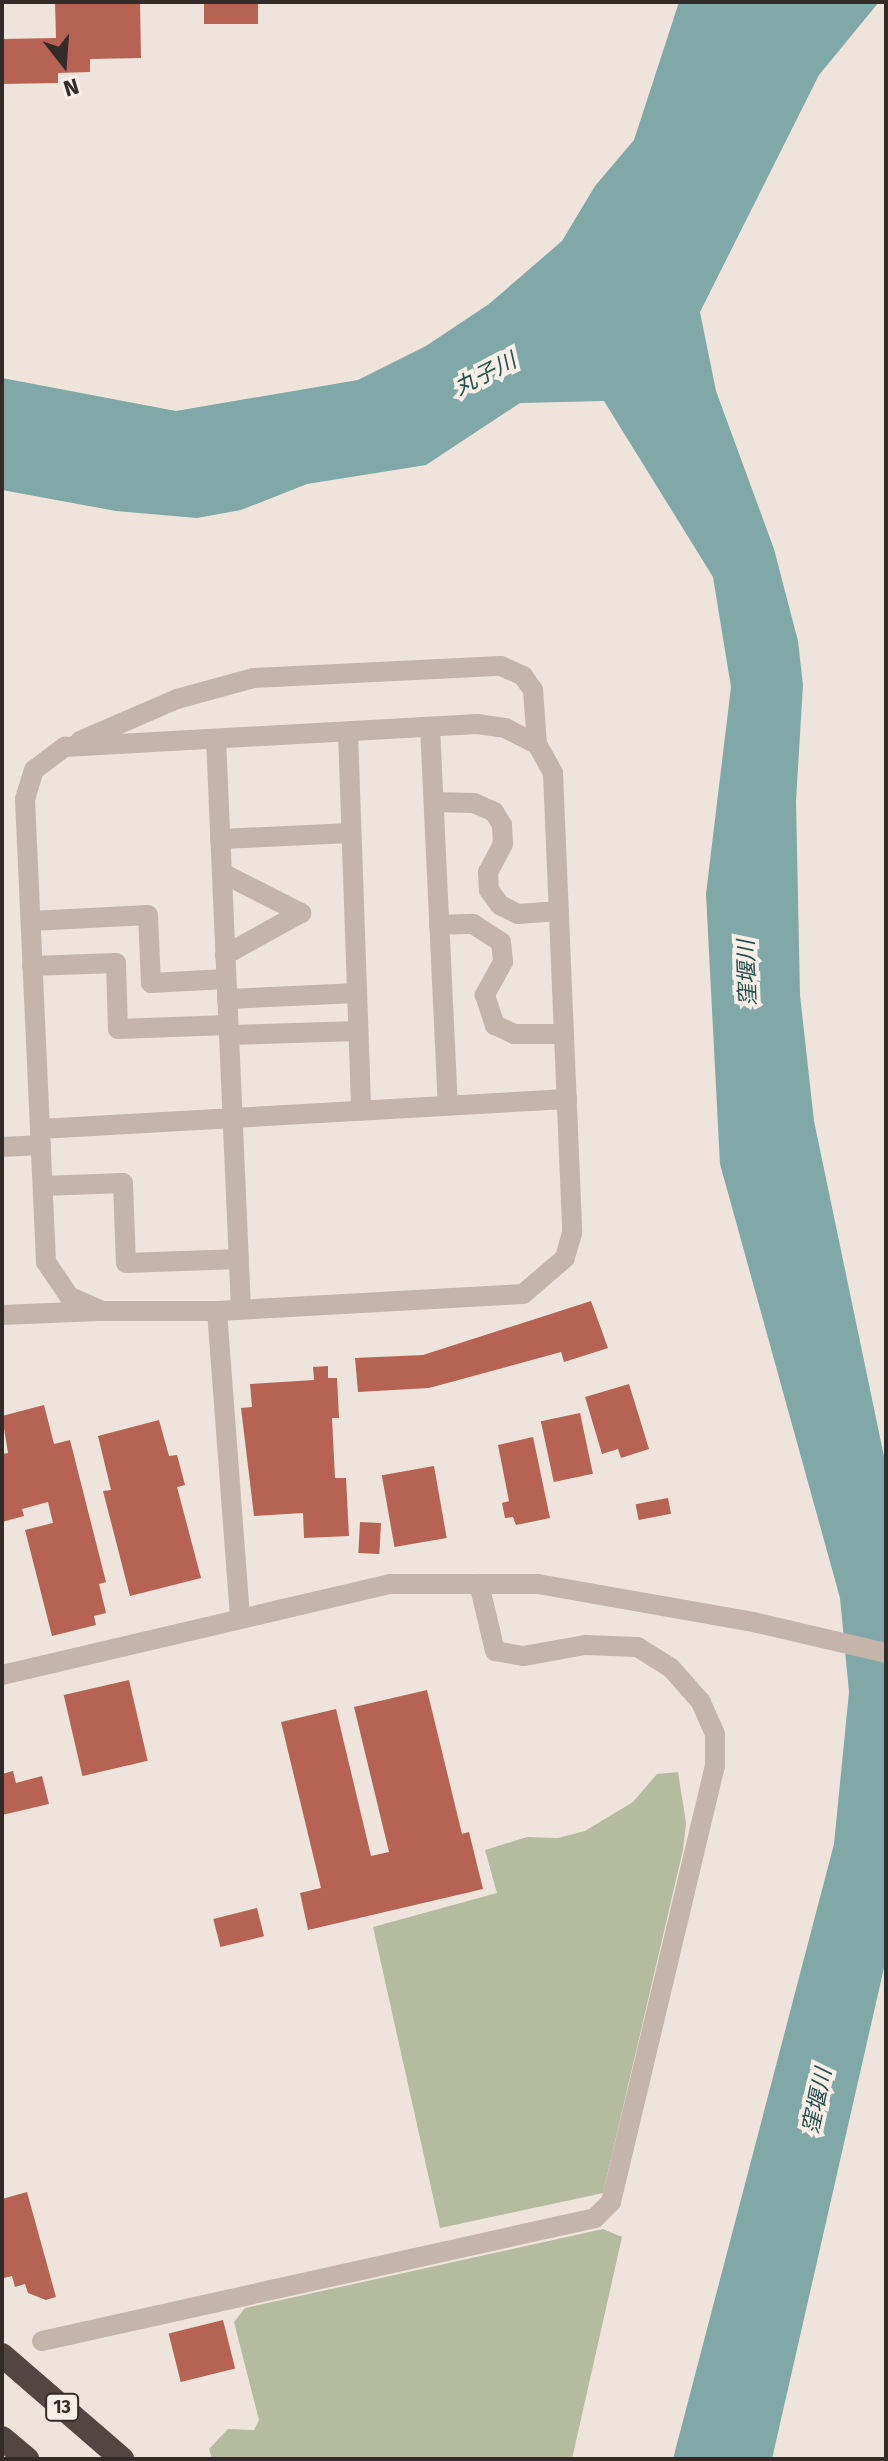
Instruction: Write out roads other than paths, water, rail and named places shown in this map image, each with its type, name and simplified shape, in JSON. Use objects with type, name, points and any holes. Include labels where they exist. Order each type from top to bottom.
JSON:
[{"type":"highway","name":"13","points":[[2,2355],[122,2459]]},
{"type":"highway","points":[[2,2438],[27,2459]]},
{"type":"street","points":[[2,1315],[217,1311],[523,1294],[565,1258],[572,1233],[553,773],[537,744],[533,690],[523,676],[501,666],[253,678],[177,699],[65,747],[34,770],[25,799],[46,1262],[69,1296],[102,1311]]},
{"type":"street","points":[[430,727],[448,1106]]},
{"type":"street","points":[[65,747],[430,727],[505,728],[537,744]]},
{"type":"street","points":[[348,732],[361,1111]]},
{"type":"street","points":[[216,739],[241,1309]]},
{"type":"street","points":[[434,802],[474,803],[494,812],[502,825],[503,844],[488,872],[489,890],[500,905],[518,914],[559,911]]},
{"type":"street","points":[[220,839],[351,833]]},
{"type":"street","points":[[222,873],[301,913],[225,955]]},
{"type":"street","points":[[31,921],[148,915],[151,983],[357,993]]},
{"type":"street","points":[[439,925],[473,924],[501,942],[503,962],[485,995],[495,1025],[514,1034],[564,1034]]},
{"type":"street","points":[[32,966],[116,963],[118,1029],[358,1031]]},
{"type":"street","points":[[2,1147],[40,1137],[232,1119],[567,1099]]},
{"type":"street","points":[[43,1186],[123,1183],[126,1263],[239,1259]]},
{"type":"street","points":[[217,1311],[240,1618]]},
{"type":"street","points":[[2,1675],[390,1584],[538,1584],[753,1622],[886,1653]]},
{"type":"street","points":[[42,2341],[595,2218],[611,2202],[715,1766],[715,1734],[701,1702],[671,1668],[637,1647],[585,1645],[523,1656],[495,1651],[479,1584]]},
{"type":"water","points":[[679,2],[879,2],[819,75],[700,312],[716,391],[774,549],[798,641],[803,685],[796,801],[800,995],[814,1121],[886,1466],[886,1959],[772,2459],[673,2459],[834,1844],[849,1692],[840,1598],[720,1164],[706,894],[731,687],[713,577],[604,401],[520,403],[426,465],[307,484],[241,510],[197,518],[116,511],[2,490],[2,378],[176,411],[358,380],[426,346],[489,304],[562,241],[595,186],[634,140]]},
{"type":"water label","name":"丸子川","points":[[485,374]]},
{"type":"water label","name":"窪堰川","points":[[747,973]]},
{"type":"water label","name":"窪堰川","points":[[817,2101]]}]
